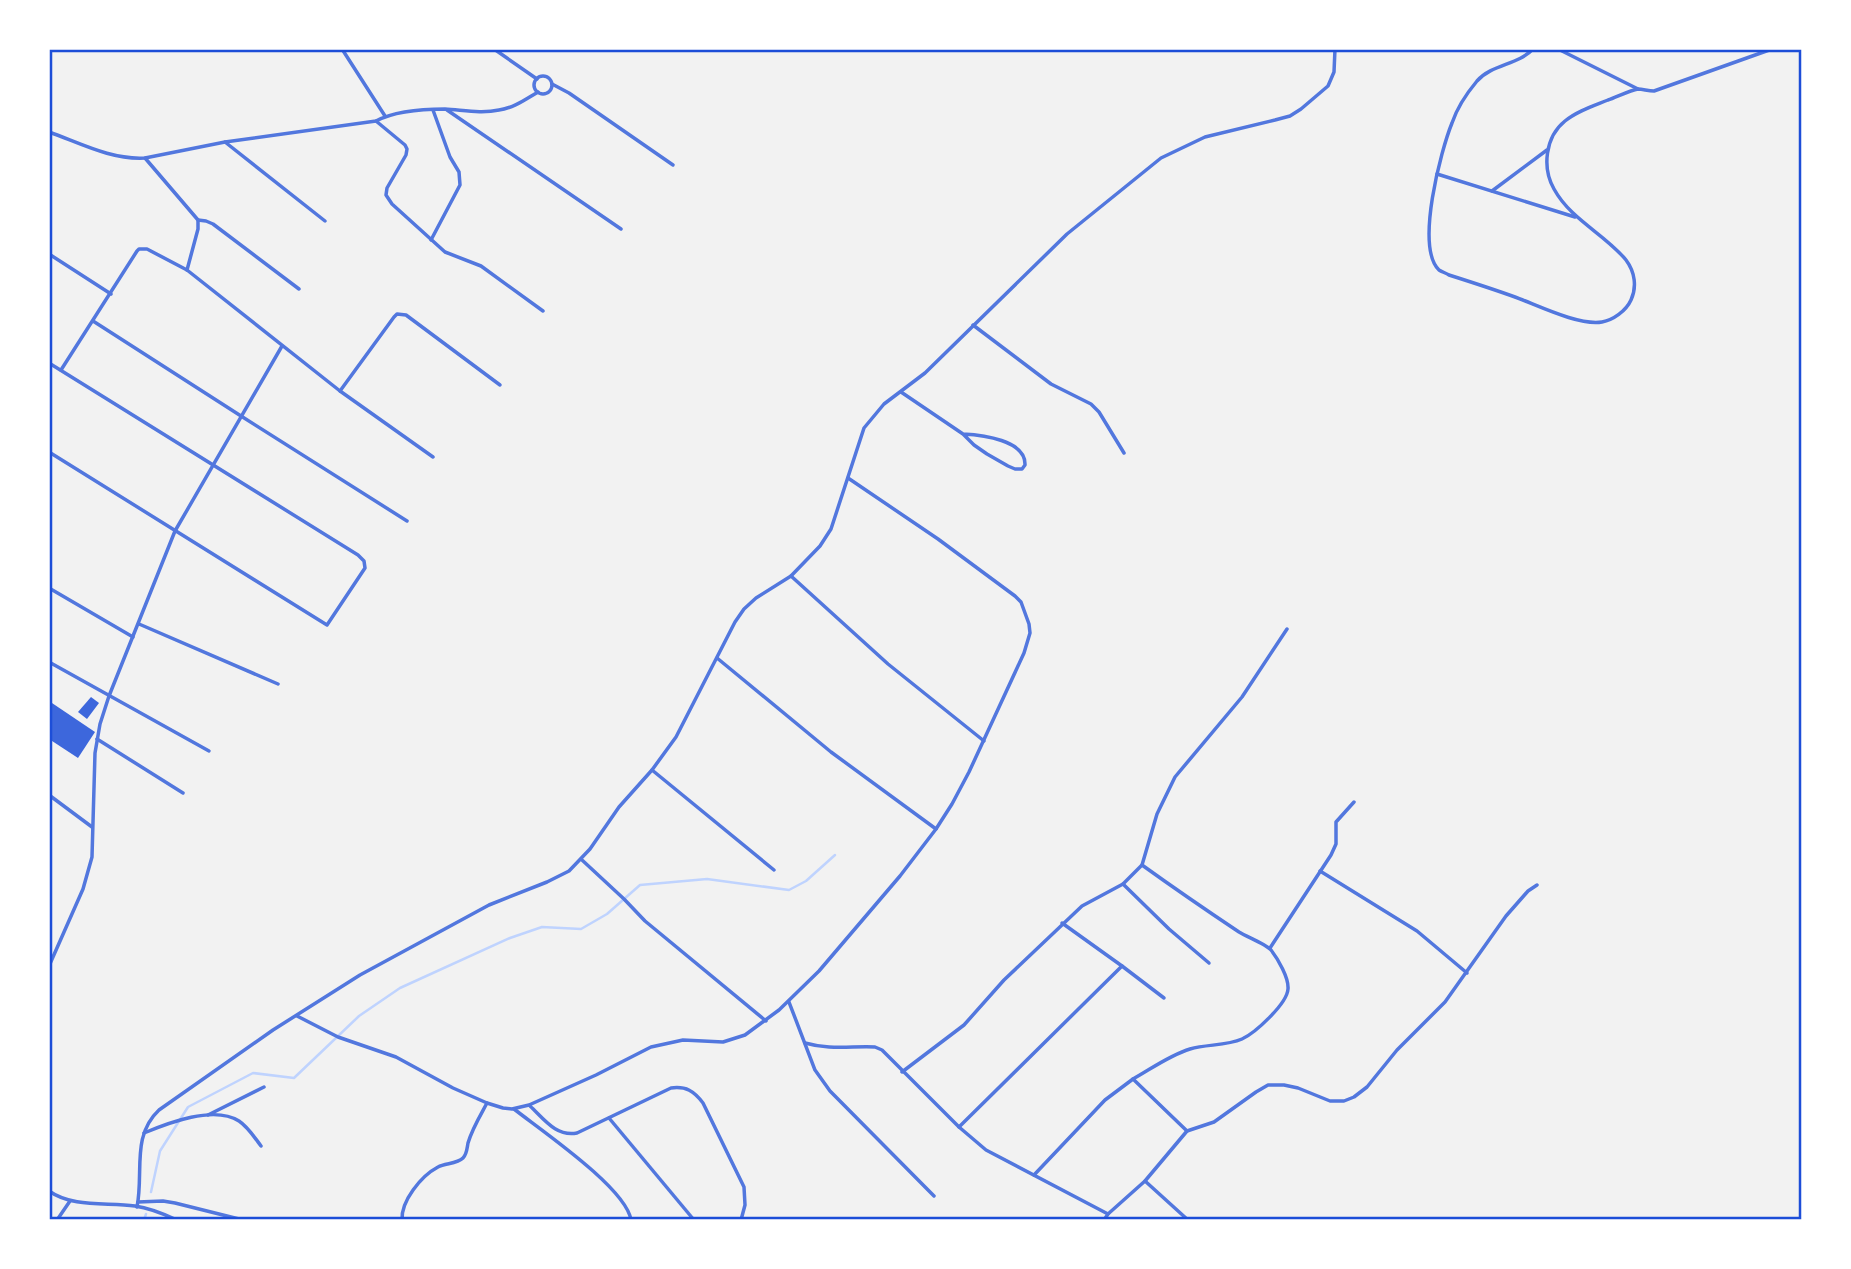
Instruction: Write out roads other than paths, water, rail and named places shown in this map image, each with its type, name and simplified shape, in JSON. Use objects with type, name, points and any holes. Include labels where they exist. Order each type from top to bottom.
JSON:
[{"type":"street","points":[[342,49],[385,116]]},
{"type":"street","points":[[494,49],[537,79]]},
{"type":"street","points":[[137,1204],[144,1133],[148,1123],[159,1110],[273,1030],[360,975],[489,905],[569,871],[582,860],[619,807],[652,770],[676,737],[744,609],[756,598],[791,576],[820,546],[831,529],[864,428],[884,404],[925,373],[1067,234],[1161,158],[1205,137],[1290,116],[1301,109],[1328,86],[1334,72],[1335,49]]},
{"type":"street","points":[[1533,49],[1523,57],[1491,70],[1478,80],[1452,121],[1439,160],[1429,233],[1434,262],[1440,270],[1449,275],[1586,321],[1600,322],[1625,309],[1635,288],[1628,262],[1576,218],[1554,190],[1546,166],[1547,150],[1562,123],[1579,111],[1638,89]]},
{"type":"street","points":[[1558,49],[1638,89],[1654,91],[1772,49]]},
{"type":"street","points":[[537,79],[544,76],[549,79],[552,84],[673,165]]},
{"type":"street","points":[[537,79],[535,87],[538,92]]},
{"type":"street","points":[[49,132],[113,155],[133,159],[145,158],[225,142],[376,121],[385,116],[445,109],[497,111],[512,107],[538,92],[548,92],[552,84]]},
{"type":"street","points":[[445,109],[621,229]]},
{"type":"street","points":[[431,240],[461,181],[460,172],[450,157],[433,110]]},
{"type":"street","points":[[376,121],[407,149],[387,188],[388,199],[445,252],[481,266],[543,311]]},
{"type":"street","points":[[225,142],[325,221]]},
{"type":"street","points":[[1492,191],[1547,150]]},
{"type":"street","points":[[145,158],[198,220],[187,270]]},
{"type":"street","points":[[1437,174],[1576,218]]},
{"type":"street","points":[[198,220],[213,224],[299,289]]},
{"type":"street","points":[[61,369],[137,251],[147,249],[187,270],[340,391],[433,457]]},
{"type":"street","points":[[49,254],[111,294]]},
{"type":"street","points":[[340,391],[394,317],[401,314],[406,315],[500,385]]},
{"type":"street","points":[[93,321],[407,521]]},
{"type":"street","points":[[973,326],[1051,384],[1091,404],[1099,412],[1124,453]]},
{"type":"street","points":[[49,966],[90,867],[97,738],[109,696],[175,531],[282,346]]},
{"type":"street","points":[[49,363],[358,555],[364,561],[365,568],[327,625],[49,452]]},
{"type":"street","points":[[901,391],[963,434],[974,445],[1008,466],[1023,469],[1026,461],[1014,447],[978,435],[963,434]]},
{"type":"street","points":[[297,1016],[338,1037],[396,1057],[487,1103],[514,1109],[530,1105],[652,1047],[682,1040],[723,1042],[736,1039],[766,1021],[789,1002],[840,948],[936,829],[984,741],[1029,642],[1029,624],[1021,602],[1015,596],[848,478]]},
{"type":"street","points":[[791,576],[888,664],[984,741]]},
{"type":"street","points":[[49,588],[133,637]]},
{"type":"street","points":[[139,624],[278,684]]},
{"type":"street","points":[[902,1072],[964,1025],[1004,980],[1062,923],[1082,906],[1123,884],[1142,865],[1157,814],[1175,777],[1242,697],[1287,629]]},
{"type":"street","points":[[718,658],[831,752],[936,829]]},
{"type":"street","points":[[49,662],[209,751]]},
{"type":"street","points":[[97,738],[183,793]]},
{"type":"street","points":[[652,770],[774,870]]},
{"type":"street","points":[[49,795],[93,827]]},
{"type":"street","points":[[1270,948],[1334,849],[1336,822],[1354,802]]},
{"type":"street","points":[[582,860],[645,921],[766,1021]]},
{"type":"street","points":[[1034,1175],[1105,1100],[1133,1079],[1180,1052],[1240,1040],[1261,1026],[1288,993],[1287,982],[1270,948],[1242,934],[1142,865]]},
{"type":"street","points":[[1320,871],[1417,930],[1467,973]]},
{"type":"street","points":[[1123,884],[1209,963]]},
{"type":"street","points":[[1104,1220],[1145,1181],[1187,1131],[1214,1122],[1268,1085],[1284,1084],[1330,1101],[1344,1101],[1367,1087],[1396,1051],[1446,1002],[1506,916],[1528,891],[1538,885]]},
{"type":"street","points":[[1062,923],[1164,998]]},
{"type":"street","points":[[959,1127],[1122,966]]},
{"type":"street","points":[[789,1002],[814,1070],[830,1091],[934,1196]]},
{"type":"street","points":[[805,1043],[833,1048],[875,1047],[986,1150],[1108,1214]]},
{"type":"street","points":[[1133,1079],[1187,1131]]},
{"type":"street","points":[[206,1116],[264,1087]]},
{"type":"street","points":[[530,1105],[553,1128],[569,1134],[671,1088],[680,1087],[696,1093],[744,1187],[745,1205],[741,1220]]},
{"type":"street","points":[[402,1220],[406,1202],[419,1184],[437,1167],[460,1161],[464,1157],[470,1136],[487,1103]]},
{"type":"street","points":[[514,1109],[612,1188],[628,1209],[631,1220]]},
{"type":"street","points":[[144,1133],[181,1120],[206,1116],[230,1117],[238,1120],[261,1146]]},
{"type":"street","points":[[609,1118],[694,1220]]},
{"type":"street","points":[[1145,1181],[1188,1220]]},
{"type":"street","points":[[49,1191],[70,1201],[137,1204],[163,1201],[243,1220]]},
{"type":"street","points":[[57,1220],[70,1201]]},
{"type":"street","points":[[137,1204],[177,1220]]},
{"type":"waterway","points":[[151,1192],[160,1151],[188,1107],[253,1073],[294,1078],[359,1016],[400,988],[510,938],[542,927],[581,929],[607,914],[640,885],[707,879],[789,890],[806,881],[835,855]]},
{"type":"waterway","points":[[144,1220],[146,1214]]}]
